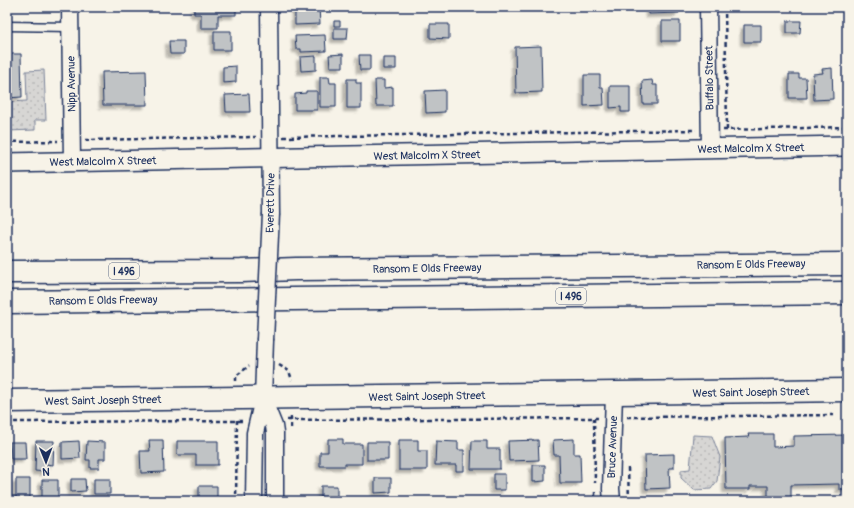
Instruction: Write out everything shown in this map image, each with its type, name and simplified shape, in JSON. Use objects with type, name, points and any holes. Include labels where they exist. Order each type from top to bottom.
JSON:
[{"type":"main road","points":[[7,260],[88,260],[160,263],[230,271]]},
{"type":"main road","name":"Ransom E Olds Freeway","points":[[7,272],[847,264]]},
{"type":"main road","name":"Ransom E Olds Freeway","points":[[7,302],[846,293]]},
{"type":"main road","points":[[7,308],[126,300]]},
{"type":"main road","name":"West Saint Joseph Street","points":[[7,401],[847,390]]},
{"type":"street","name":"Nipp Avenue","points":[[70,7],[72,161]]},
{"type":"street","name":"Everett Drive","points":[[254,501],[255,433],[264,420],[263,398],[271,214],[269,7]]},
{"type":"street","name":"Buffalo Street","points":[[708,7],[710,149]]},
{"type":"street","name":"West Malcolm X Street","points":[[7,163],[847,146]]},
{"type":"street","name":"Bruce Avenue","points":[[612,501],[611,489],[614,394]]},
{"type":"street","name":"Everett Drive","points":[[264,420],[275,433],[276,499]]},
{"type":"lane","points":[[7,26],[70,27]]},
{"type":"path","points":[[725,7],[727,130]]},
{"type":"path","points":[[7,142],[847,127]]},
{"type":"path","points":[[236,501],[236,376],[250,366],[250,360]]},
{"type":"path","points":[[7,422],[837,415]]},
{"type":"path","points":[[594,418],[595,501]]},
{"type":"shaded area","points":[[44,70],[46,120],[35,120],[35,130],[7,131],[7,102],[27,101],[26,71]]},
{"type":"shaded area","points":[[693,435],[712,436],[720,457],[717,481],[711,489],[694,490],[681,478],[681,470],[690,469]]},
{"type":"building","points":[[194,7],[236,7],[236,15],[218,15],[218,28],[201,28],[201,14],[194,14]]},
{"type":"building","points":[[295,7],[319,7],[320,24],[295,25]]},
{"type":"building","points":[[649,7],[679,7],[679,13],[649,14]]},
{"type":"building","points":[[334,21],[340,21],[340,26],[334,26]]},
{"type":"building","points":[[662,21],[680,21],[680,41],[662,41]]},
{"type":"building","points":[[787,21],[801,21],[800,33],[787,33]]},
{"type":"building","points":[[430,24],[449,24],[449,39],[430,38]]},
{"type":"building","points":[[744,25],[761,25],[761,42],[744,42]]},
{"type":"building","points":[[334,28],[348,28],[347,39],[334,39]]},
{"type":"building","points":[[214,31],[231,31],[231,50],[214,50]]},
{"type":"building","points":[[325,35],[326,51],[301,52],[301,49],[296,49],[295,36]]},
{"type":"building","points":[[169,41],[184,41],[184,54],[170,54]]},
{"type":"building","points":[[541,46],[542,92],[516,93],[515,47]]},
{"type":"building","points":[[7,54],[21,54],[22,97],[7,98]]},
{"type":"building","points":[[343,54],[343,67],[330,67],[329,55]]},
{"type":"building","points":[[359,55],[370,55],[370,70],[360,70]]},
{"type":"building","points":[[316,56],[316,70],[301,71],[300,57]]},
{"type":"building","points":[[383,58],[396,58],[396,69],[383,69]]},
{"type":"building","points":[[236,66],[236,82],[223,83],[223,67]]},
{"type":"building","points":[[832,68],[833,99],[814,100],[813,74],[823,73],[822,69]]},
{"type":"building","points":[[146,71],[147,105],[103,105],[102,72]]},
{"type":"building","points":[[789,74],[799,74],[799,78],[806,78],[807,98],[789,98]]},
{"type":"building","points":[[584,75],[600,75],[600,87],[603,87],[604,105],[584,106]]},
{"type":"building","points":[[320,77],[329,77],[330,83],[336,83],[336,107],[320,107]]},
{"type":"building","points":[[347,79],[356,79],[356,83],[361,83],[361,108],[347,108]]},
{"type":"building","points":[[375,80],[384,80],[384,88],[393,87],[393,106],[376,106]]},
{"type":"building","points":[[652,80],[653,85],[657,85],[657,104],[643,104],[642,81]]},
{"type":"building","points":[[610,86],[630,86],[630,112],[621,112],[621,107],[610,108]]},
{"type":"building","points":[[445,90],[445,112],[426,113],[425,91]]},
{"type":"building","points":[[306,91],[317,91],[317,110],[295,110],[295,94],[306,93]]},
{"type":"building","points":[[249,94],[250,112],[226,112],[225,95]]},
{"type":"building","points":[[748,434],[773,434],[773,447],[794,446],[794,436],[847,435],[847,489],[839,489],[839,484],[791,485],[791,500],[768,500],[768,486],[750,486],[750,489],[726,489],[725,438],[749,437]]},
{"type":"building","points":[[328,439],[343,439],[343,444],[362,444],[362,464],[320,466],[320,452],[328,452]]},
{"type":"building","points":[[574,439],[574,454],[580,454],[581,483],[560,483],[559,455],[554,455],[553,440]]},
{"type":"building","points":[[149,440],[163,440],[164,472],[141,473],[140,451],[150,451]]},
{"type":"building","points":[[399,440],[418,440],[418,451],[427,451],[427,470],[399,470]]},
{"type":"building","points":[[538,440],[539,460],[509,461],[508,441]]},
{"type":"building","points":[[36,441],[54,441],[53,465],[46,464],[46,472],[35,471]]},
{"type":"building","points":[[79,441],[80,458],[62,459],[62,442]]},
{"type":"building","points":[[87,441],[105,442],[105,459],[99,459],[99,468],[90,468],[90,460],[86,460]]},
{"type":"building","points":[[177,441],[218,441],[218,465],[196,465],[196,455],[177,455]]},
{"type":"building","points":[[436,441],[458,442],[458,450],[464,450],[464,471],[456,471],[456,465],[435,465]]},
{"type":"building","points":[[472,441],[487,441],[487,449],[500,449],[500,469],[471,469]]},
{"type":"building","points":[[10,442],[25,442],[26,459],[11,459]]},
{"type":"building","points":[[367,442],[388,442],[388,460],[367,460]]},
{"type":"building","points":[[674,454],[674,468],[669,468],[670,488],[646,489],[645,455]]},
{"type":"building","points":[[533,465],[545,465],[545,481],[533,482]]},
{"type":"building","points":[[494,474],[505,474],[505,490],[494,490]]},
{"type":"building","points":[[375,478],[391,478],[391,492],[375,493]]},
{"type":"building","points":[[16,479],[30,479],[30,500],[16,500]]},
{"type":"building","points":[[71,479],[85,479],[86,491],[71,492]]},
{"type":"building","points":[[94,479],[110,479],[110,494],[94,494]]},
{"type":"building","points":[[42,480],[58,480],[58,498],[42,499]]},
{"type":"building","points":[[199,486],[217,486],[217,501],[199,501]]},
{"type":"building","points":[[321,486],[337,486],[337,501],[321,501]]}]
